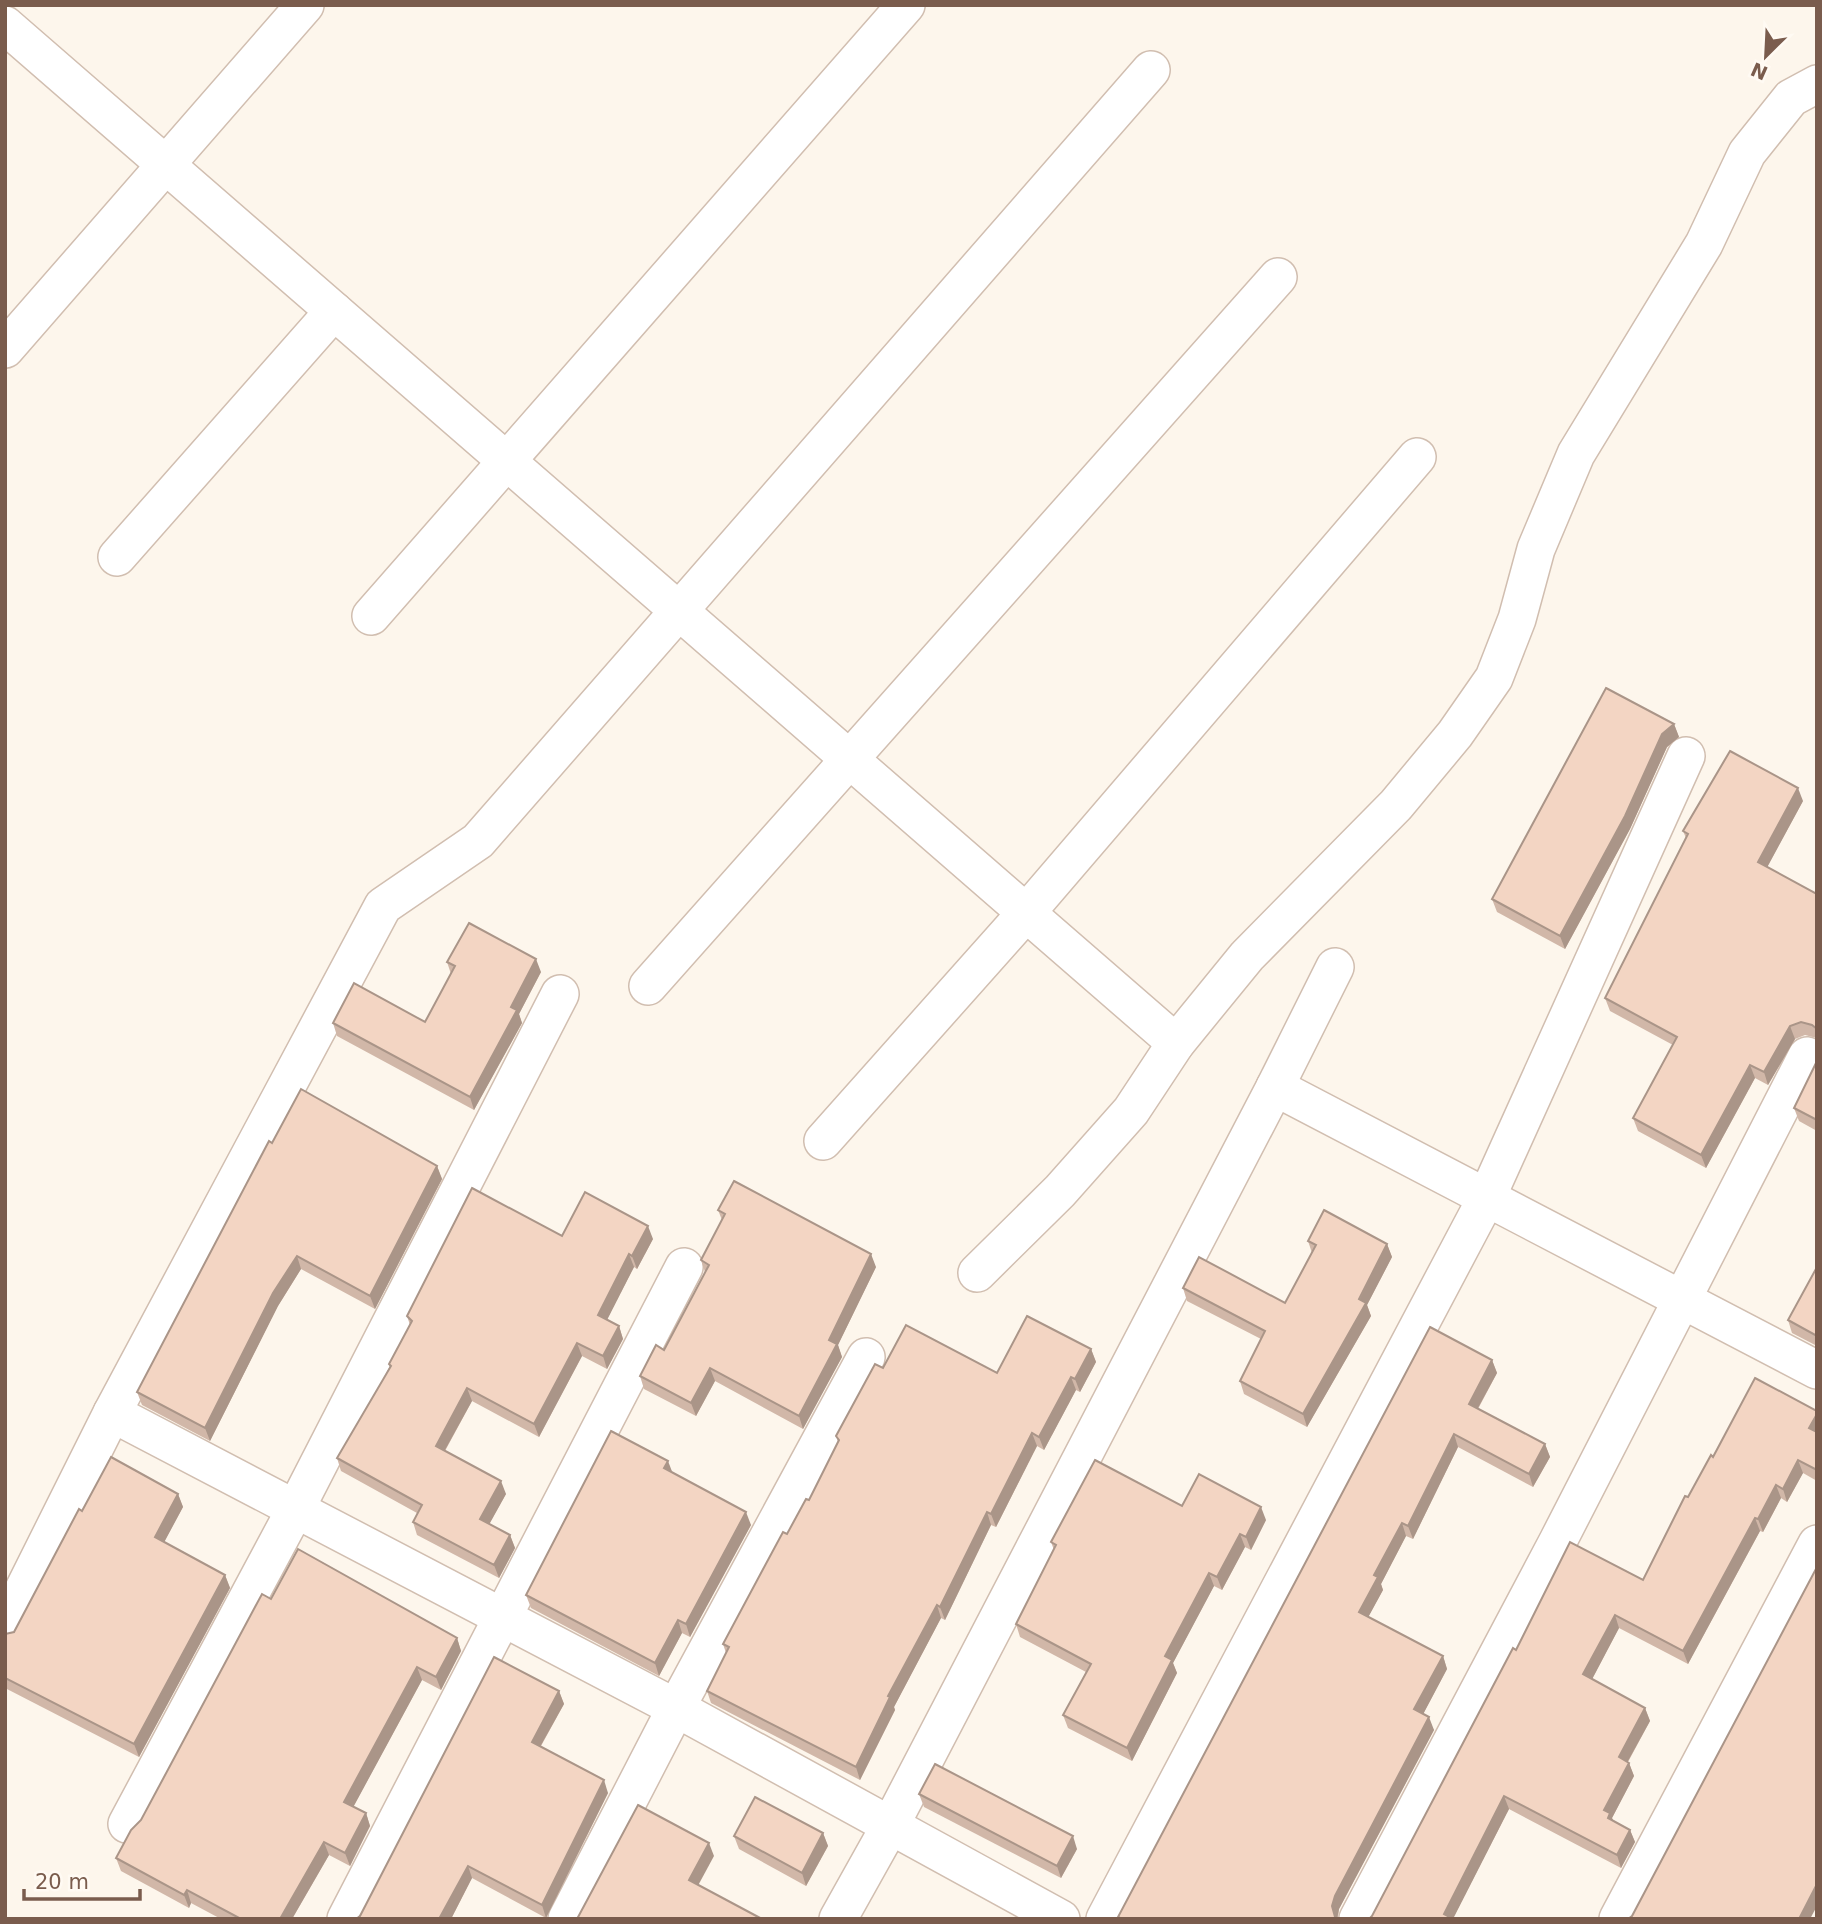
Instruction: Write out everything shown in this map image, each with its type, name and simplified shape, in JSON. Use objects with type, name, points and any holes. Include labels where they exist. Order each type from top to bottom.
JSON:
[{"type":"street","points":[[5,349],[304,5]]},
{"type":"street","points":[[370,617],[906,5]]},
{"type":"street","points":[[5,25],[1176,1044]]},
{"type":"street","points":[[5,1627],[112,1413],[383,906],[478,841],[1151,69]]},
{"type":"street","points":[[976,1273],[1060,1191],[1131,1111],[1176,1044],[1247,956],[1396,805],[1455,734],[1494,678],[1517,619],[1536,549],[1576,454],[1704,244],[1747,153],[1791,98],[1817,84]]},
{"type":"street","points":[[648,986],[1278,278]]},
{"type":"street","points":[[117,557],[334,311]]},
{"type":"street","points":[[823,1141],[1026,913],[1417,457]]},
{"type":"street","points":[[1105,1919],[1486,1199],[1686,756]]},
{"type":"street","points":[[838,1919],[890,1826],[1335,967]]},
{"type":"street","points":[[127,1824],[295,1510],[560,995]]},
{"type":"street","points":[[1358,1919],[1807,1056]]},
{"type":"street","points":[[1275,1087],[1817,1370]]},
{"type":"street","points":[[346,1919],[684,1267]]},
{"type":"street","points":[[566,1919],[676,1708],[866,1357]]},
{"type":"street","points":[[112,1413],[676,1708],[1060,1919]]},
{"type":"street","points":[[1618,1919],[1817,1544]]},
{"type":"building","points":[[1606,688],[1674,724],[1662,734],[1625,816],[1560,936],[1492,899]]},
{"type":"building","points":[[1730,751],[1798,788],[1758,862],[1817,894],[1817,1029],[1801,1022],[1790,1026],[1764,1072],[1750,1065],[1701,1155],[1633,1118],[1677,1037],[1605,998],[1688,834],[1683,831]]},
{"type":"building","points":[[469,923],[536,959],[511,1007],[517,1010],[470,1097],[333,1023],[354,983],[425,1022],[455,966],[447,962]]},
{"type":"building","points":[[1817,1061],[1817,1120],[1794,1108]]},
{"type":"building","points":[[301,1089],[437,1166],[370,1296],[297,1256],[273,1293],[205,1428],[137,1392],[269,1141],[272,1143]]},
{"type":"building","points":[[734,1181],[871,1254],[829,1340],[837,1344],[799,1416],[710,1368],[691,1403],[640,1376],[656,1345],[664,1350],[709,1265],[701,1260],[725,1214],[718,1210]]},
{"type":"building","points":[[472,1188],[562,1236],[585,1192],[648,1226],[632,1256],[629,1254],[598,1315],[619,1326],[603,1356],[577,1343],[534,1424],[467,1388],[436,1446],[501,1481],[480,1519],[510,1535],[494,1565],[413,1522],[422,1505],[337,1458],[391,1366],[389,1364],[412,1321],[407,1316]]},
{"type":"building","points":[[1324,1210],[1387,1244],[1359,1299],[1366,1303],[1303,1414],[1240,1381],[1265,1331],[1183,1288],[1199,1257],[1285,1303],[1316,1245],[1308,1241]]},
{"type":"building","points":[[1817,1267],[1817,1336],[1788,1320]]},
{"type":"building","points":[[1027,1316],[1091,1349],[1075,1379],[1071,1377],[1039,1437],[1032,1433],[991,1514],[987,1512],[940,1607],[937,1605],[888,1696],[890,1697],[856,1767],[707,1691],[729,1647],[723,1644],[783,1532],[787,1534],[806,1499],[809,1500],[839,1440],[836,1436],[875,1364],[883,1368],[906,1325],[997,1373]]},
{"type":"building","points":[[1430,1327],[1492,1360],[1469,1404],[1545,1444],[1529,1474],[1454,1434],[1408,1526],[1402,1523],[1374,1575],[1378,1577],[1359,1612],[1443,1656],[1414,1709],[1429,1717],[1335,1896],[1332,1906],[1338,1919],[1118,1917]]},
{"type":"building","points":[[1755,1378],[1817,1411],[1809,1428],[1817,1432],[1817,1470],[1798,1460],[1783,1489],[1776,1485],[1758,1519],[1755,1518],[1683,1651],[1615,1615],[1583,1674],[1645,1708],[1619,1757],[1629,1763],[1604,1810],[1610,1813],[1608,1818],[1630,1830],[1617,1855],[1504,1796],[1444,1914],[1453,1919],[1369,1919],[1513,1648],[1516,1650],[1570,1542],[1643,1580],[1685,1496],[1688,1497],[1711,1455],[1713,1457]]},
{"type":"building","points":[[611,1431],[668,1461],[664,1468],[746,1512],[686,1624],[678,1620],[655,1663],[526,1595]]},
{"type":"building","points":[[111,1457],[178,1494],[155,1537],[225,1575],[134,1744],[5,1678],[5,1634],[14,1632],[79,1509],[82,1511]]},
{"type":"building","points":[[1095,1460],[1182,1506],[1199,1474],[1261,1507],[1246,1537],[1240,1534],[1217,1577],[1209,1573],[1165,1656],[1172,1660],[1127,1748],[1063,1715],[1091,1664],[1016,1624],[1056,1545],[1051,1542]]},
{"type":"building","points":[[298,1549],[457,1638],[436,1677],[417,1667],[344,1802],[366,1813],[345,1853],[324,1842],[280,1919],[241,1919],[187,1890],[184,1895],[116,1858],[131,1830],[141,1820],[262,1594],[271,1599]]},
{"type":"building","points":[[1817,1567],[1817,1884],[1799,1919],[1628,1919],[1632,1916]]},
{"type":"building","points":[[494,1657],[559,1691],[532,1742],[604,1780],[542,1905],[468,1866],[439,1919],[356,1919],[360,1916]]},
{"type":"building","points":[[935,1764],[1073,1836],[1057,1866],[919,1794]]},
{"type":"building","points":[[755,1797],[823,1833],[802,1873],[734,1836]]},
{"type":"building","points":[[638,1805],[709,1843],[689,1880],[762,1919],[577,1919]]}]
